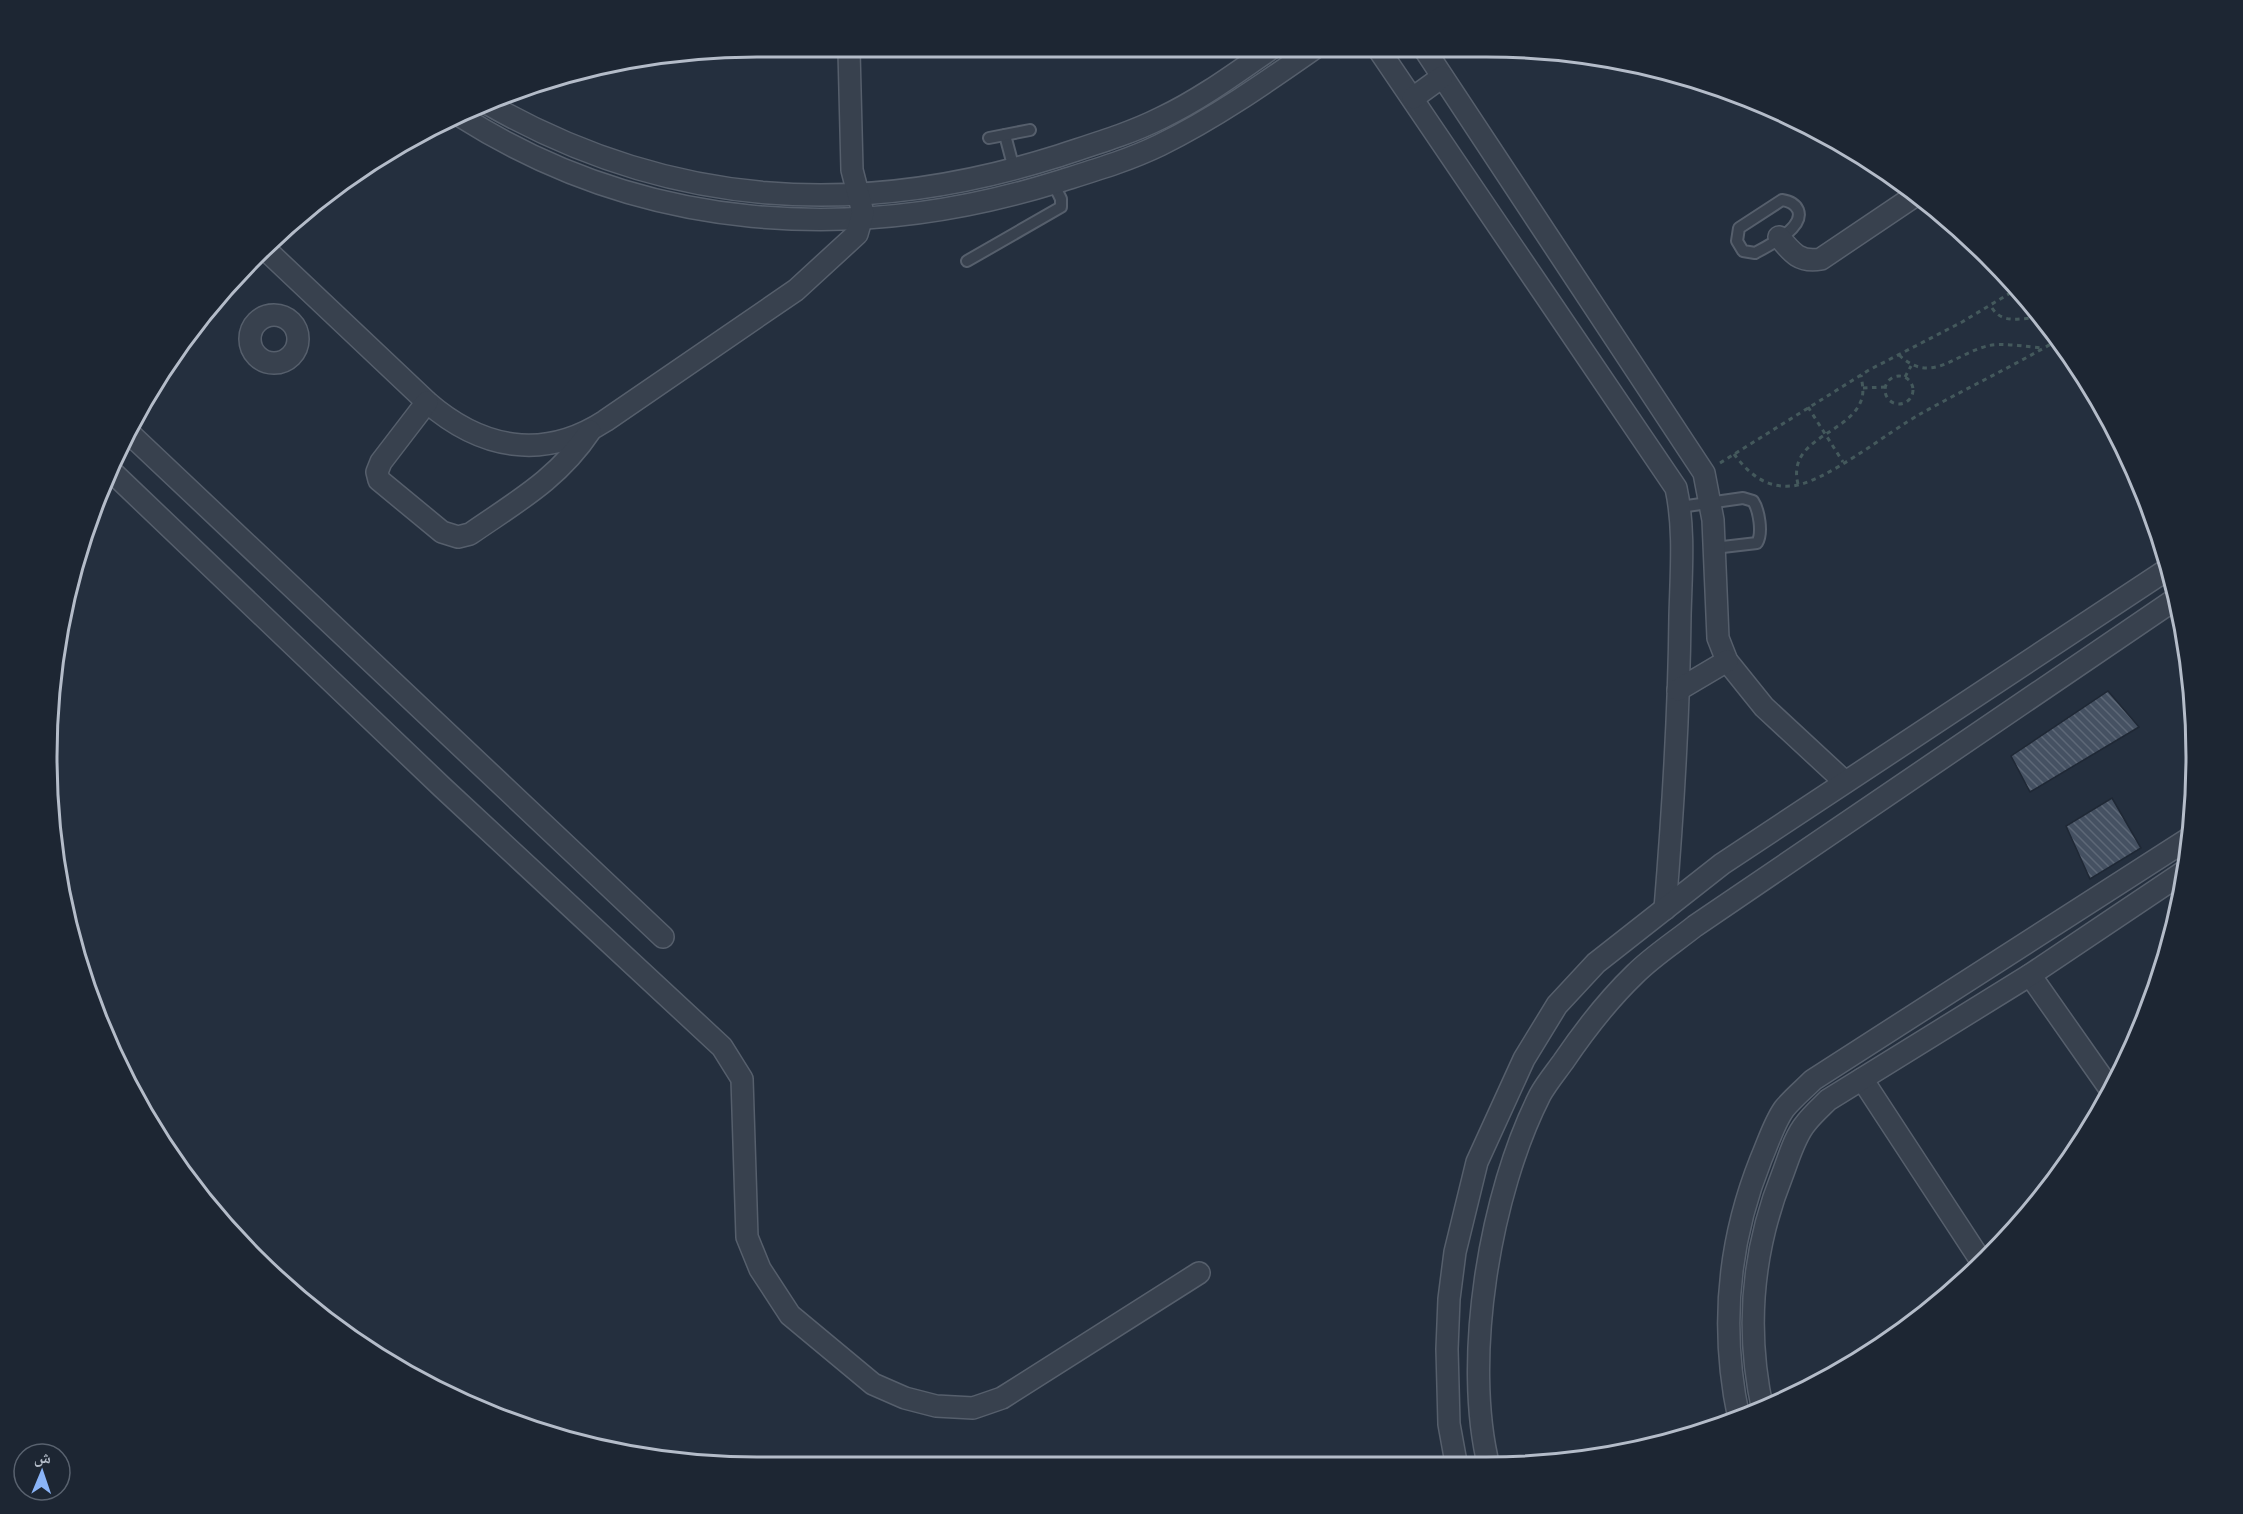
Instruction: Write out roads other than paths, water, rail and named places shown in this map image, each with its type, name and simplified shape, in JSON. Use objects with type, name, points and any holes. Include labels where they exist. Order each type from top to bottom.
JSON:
[{"type":"street","points":[[270,254],[427,402],[468,431],[501,442],[536,446],[555,444],[590,431],[796,290],[857,234],[862,219],[852,171],[849,57]]},
{"type":"street","points":[[495,108],[553,139],[625,166],[662,176],[729,189],[778,194],[858,196],[934,187],[1014,170],[1114,138],[1162,118],[1208,92],[1259,57]]},
{"type":"street","points":[[467,120],[544,161],[618,190],[657,201],[726,214],[777,219],[818,221],[908,216],[977,205],[1126,160],[1190,130],[1251,93],[1302,57]]},
{"type":"street","points":[[1384,57],[1660,460],[1676,488],[1680,507],[1678,690],[1665,909]]},
{"type":"street","points":[[1430,57],[1704,473],[1711,503],[1718,638],[1727,661],[1764,707],[1845,782]]},
{"type":"street","points":[[1413,98],[1442,76]]},
{"type":"street","points":[[1779,237],[1794,255],[1807,261],[1821,260],[1909,200]]},
{"type":"street","points":[[290,321],[316,297]]},
{"type":"street","points":[[427,402],[386,455],[377,471],[379,480],[442,532],[458,537],[470,534],[549,479],[573,456],[590,431]]},
{"type":"street","points":[[134,438],[663,937]]},
{"type":"street","points":[[116,476],[442,787],[722,1047],[741,1079],[747,1237],[760,1269],[790,1315],[873,1384],[906,1398],[936,1406],[973,1408],[1002,1398],[1199,1273]]},
{"type":"street","points":[[1455,1457],[1449,1424],[1449,1299],[1455,1252],[1477,1162],[1524,1059],[1557,1005],[1596,963],[1722,864],[2161,573]]},
{"type":"street","points":[[1488,1457],[1479,1393],[1480,1318],[1491,1244],[1511,1169],[1540,1095],[1584,1032],[1635,974],[1695,926],[2169,603]]},
{"type":"street","points":[[1678,690],[1727,661]]},
{"type":"street","points":[[1880,758],[1897,787]]},
{"type":"street","points":[[1737,1410],[1732,1388],[1727,1300],[1734,1251],[1746,1197],[1784,1110],[1813,1080],[2180,844]]},
{"type":"street","points":[[1761,1401],[1757,1384],[1752,1301],[1758,1255],[1770,1204],[1804,1124],[1828,1100],[2030,975],[2176,877]]},
{"type":"street","points":[[2030,975],[2105,1083]]},
{"type":"street","points":[[1862,1079],[1977,1255]]},
{"type":"lane","points":[[989,138],[1030,130]]},
{"type":"lane","points":[[1005,135],[1014,170]]},
{"type":"lane","points":[[967,261],[1061,207],[1061,199],[1053,183]]},
{"type":"lane","points":[[1788,201],[1798,209],[1798,222],[1779,237],[1761,249],[1749,253],[1743,251],[1737,241],[1739,228],[1743,224],[1776,202],[1788,201]]},
{"type":"lane","points":[[1680,507],[1743,498],[1753,501],[1760,532],[1759,540],[1753,544],[1714,548]]}]
